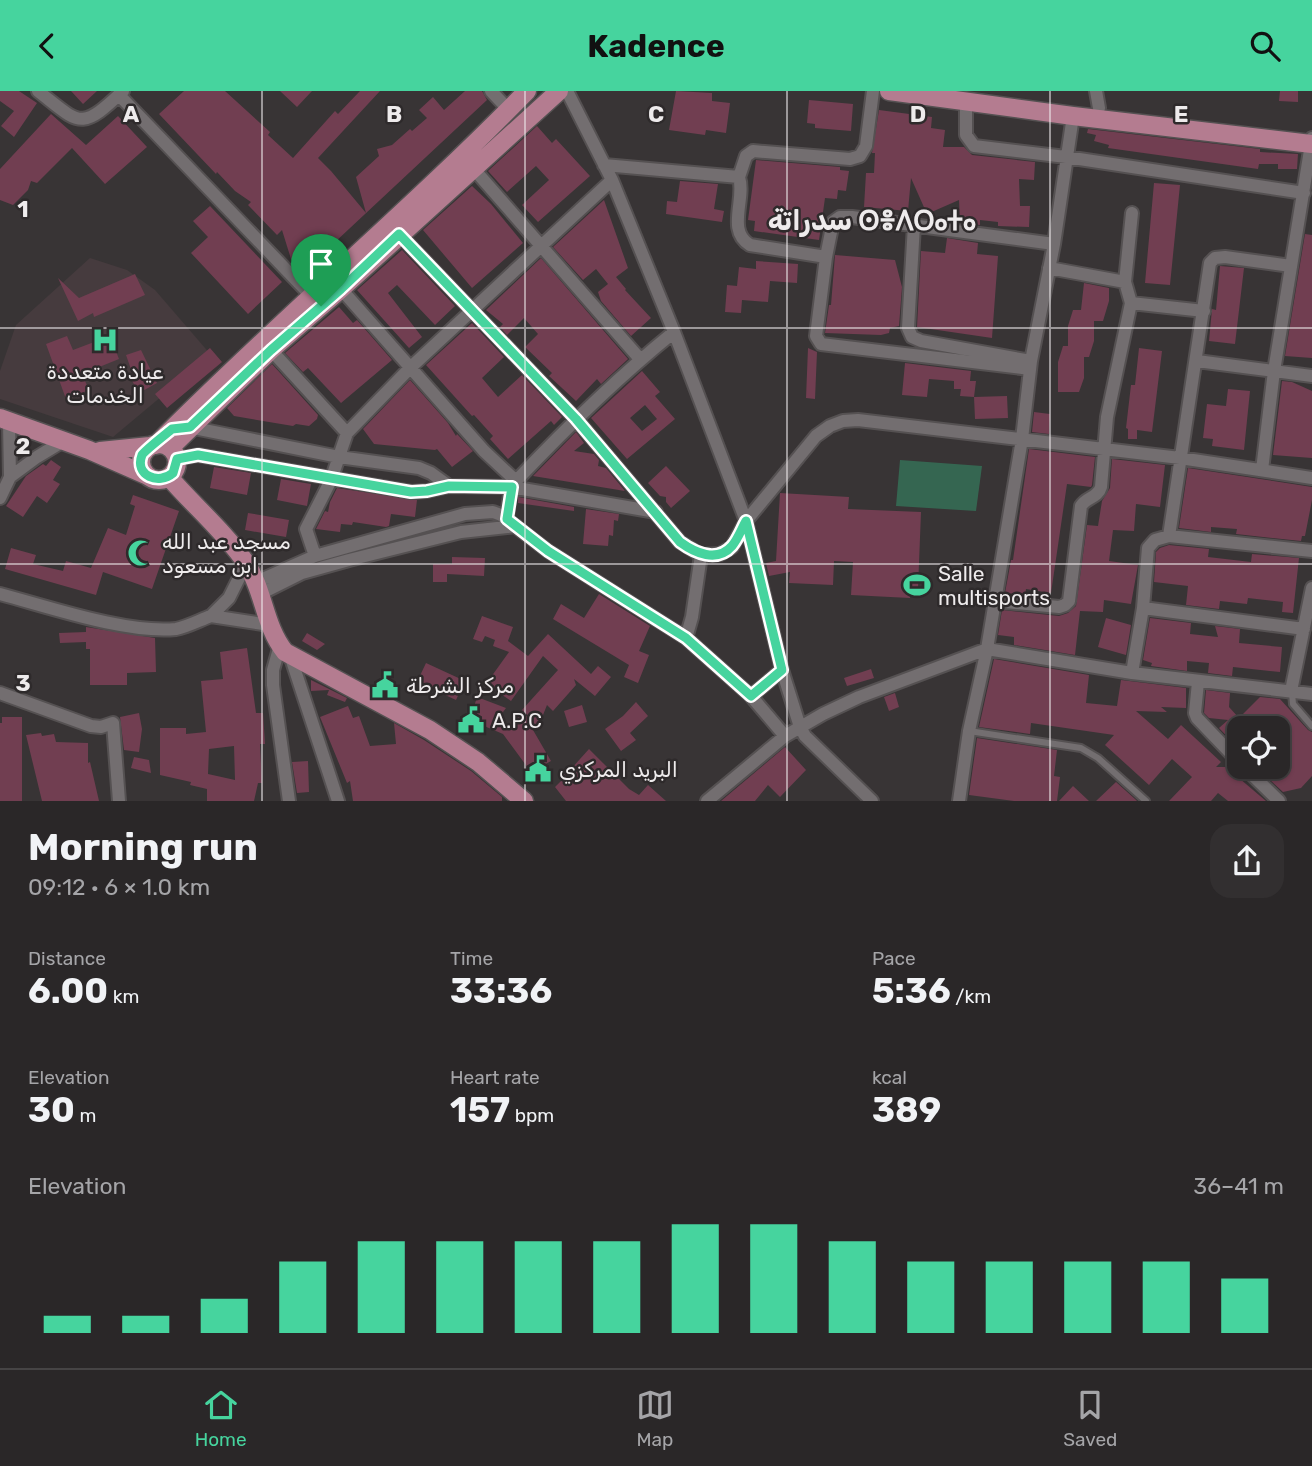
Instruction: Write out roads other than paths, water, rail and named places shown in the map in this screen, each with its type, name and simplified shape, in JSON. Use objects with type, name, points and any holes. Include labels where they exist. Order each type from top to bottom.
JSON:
[{"type":"main road","points":[[148,476],[144,472],[142,455],[163,449],[190,427],[271,350],[527,91]]},
{"type":"main road","points":[[163,449],[172,429],[206,393],[317,301],[341,289],[559,91]]},
{"type":"main road","points":[[889,91],[1098,99],[1312,140]]},
{"type":"main road","points":[[967,96],[1073,116],[1312,140]]},
{"type":"main road","points":[[5,420],[65,440],[158,480],[169,477],[176,469],[163,449]]},
{"type":"main road","points":[[89,450],[163,449]]},
{"type":"main road","points":[[169,477],[222,532],[247,563],[270,625],[285,650],[430,730],[478,762],[518,798]]},
{"type":"street","points":[[38,91],[71,117],[80,120],[90,118],[121,93],[317,301]]},
{"type":"street","points":[[491,91],[509,110]]},
{"type":"street","points":[[567,91],[612,180],[674,332],[746,521],[782,670],[800,727],[805,736],[872,801]]},
{"type":"street","points":[[826,257],[745,242],[737,228],[741,195],[739,177],[746,156],[753,151],[850,159],[860,156],[866,146],[873,91]]},
{"type":"street","points":[[967,96],[966,135],[974,146],[1304,193]]},
{"type":"street","points":[[959,801],[969,731],[995,601],[1073,116]]},
{"type":"street","points":[[1262,470],[1274,371],[1312,140]]},
{"type":"street","points":[[604,165],[739,177]]},
{"type":"street","points":[[473,168],[640,359]]},
{"type":"street","points":[[315,556],[307,536],[307,524],[331,480],[346,433],[410,368],[612,180]]},
{"type":"street","points":[[995,601],[1059,607],[1069,601],[1081,506],[1085,500],[1101,491],[1107,417],[1131,303],[1125,282],[1132,213]]},
{"type":"street","points":[[1031,365],[821,344],[816,336],[826,257],[834,222],[840,217],[1054,244]]},
{"type":"street","points":[[914,225],[908,328],[912,337],[1031,365]]},
{"type":"street","points":[[399,234],[576,419],[680,542],[701,555],[720,554],[732,547],[746,521],[816,436],[843,421],[911,426],[1180,458],[1312,478]]},
{"type":"street","points":[[1169,536],[1197,361],[1208,271],[1215,258],[1225,257],[1292,266]]},
{"type":"street","points":[[1049,268],[1125,282]]},
{"type":"street","points":[[341,289],[514,484]]},
{"type":"street","points":[[1131,303],[1203,311]]},
{"type":"street","points":[[510,524],[514,484],[576,419],[640,359],[674,332]]},
{"type":"street","points":[[271,350],[346,433]]},
{"type":"street","points":[[1197,361],[1312,376]]},
{"type":"street","points":[[0,498],[10,477],[5,420]]},
{"type":"street","points":[[172,429],[190,427],[339,457],[419,468],[449,486]]},
{"type":"street","points":[[10,477],[65,440]]},
{"type":"street","points":[[163,449],[411,492],[449,486],[514,484],[656,512]]},
{"type":"street","points":[[258,588],[315,556],[465,514],[493,512],[548,551],[686,638],[751,696],[785,736]]},
{"type":"street","points":[[258,588],[363,556],[461,532],[510,524]]},
{"type":"street","points":[[1132,673],[1143,608],[1148,548],[1155,540],[1169,536],[1312,551]]},
{"type":"street","points":[[686,638],[692,617],[701,555]]},
{"type":"street","points":[[0,594],[80,616],[142,629],[177,629],[211,616],[229,598],[247,563]]},
{"type":"street","points":[[1291,691],[1311,594]]},
{"type":"street","points":[[1143,608],[1304,629]]},
{"type":"street","points":[[211,616],[270,625]]},
{"type":"street","points":[[707,801],[785,736],[800,727],[859,697],[987,649],[1132,673],[1312,694]]},
{"type":"street","points":[[285,650],[273,670],[273,685],[289,801]]},
{"type":"street","points":[[285,650],[338,801]]},
{"type":"street","points":[[751,696],[782,670]]},
{"type":"street","points":[[1198,682],[1195,713],[1197,718],[1227,749]]},
{"type":"street","points":[[0,692],[91,726],[101,727],[113,723],[119,801]]},
{"type":"street","points":[[1256,779],[1279,801]]},
{"type":"lane","points":[[1291,691],[1293,704],[1312,726]]},
{"type":"lane","points":[[969,731],[1081,748],[1098,758],[1146,801]]},
{"type":"place","name":"عيادة متعددة الخدمات","points":[[105,340]]},
{"type":"place","name":"مسجد عبد الله ابن مسعود","points":[[141,553]]},
{"type":"place","name":"Salle multisports","points":[[917,585]]},
{"type":"place","name":"مركز الشرطة","points":[[385,685]]},
{"type":"place","name":"A.P.C","points":[[471,720]]},
{"type":"place","name":"البريد المركزي","points":[[538,769]]},
{"type":"district","name":"سدراتة ⵙⴻⴷⵔⴰⵜⴰ","points":[[872,220]]}]
